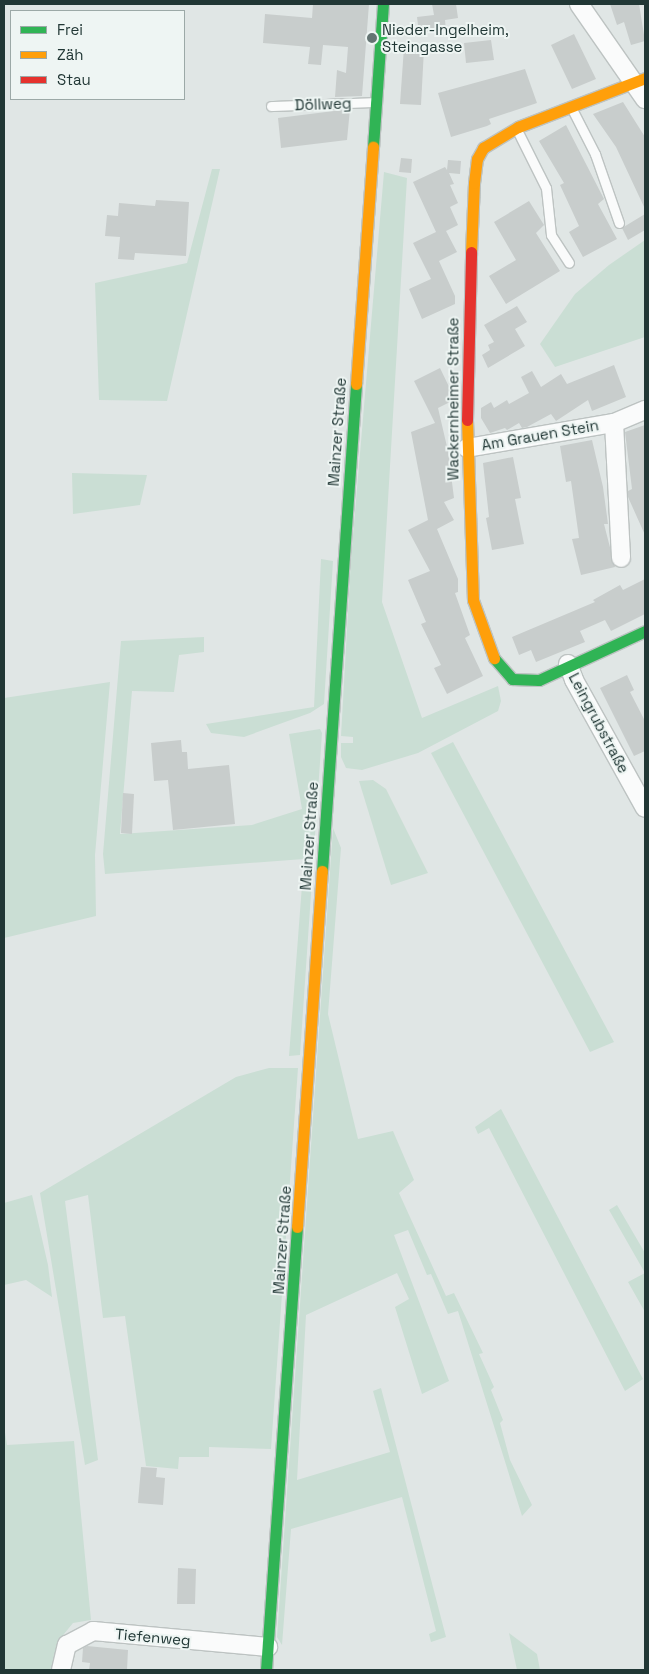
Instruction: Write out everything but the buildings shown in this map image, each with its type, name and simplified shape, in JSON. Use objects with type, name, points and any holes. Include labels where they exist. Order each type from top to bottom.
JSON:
[{"type":"main road","name":"Mainzer Straße","points":[[266,1670],[374,102],[383,4]]},
{"type":"main road","name":"Wackernheimer Straße","points":[[568,664],[539,680],[512,679],[492,655],[473,600],[466,384],[477,159],[495,138],[639,80]]},
{"type":"main road","points":[[568,664],[645,631]]},
{"type":"street","points":[[579,4],[639,80],[645,99]]},
{"type":"street","name":"Am Grauen Stein","points":[[467,448],[614,422],[645,410]]},
{"type":"street","name":"Am Grauen Stein","points":[[614,422],[621,558]]},
{"type":"street","name":"Leingrubstraße","points":[[568,664],[574,680],[645,808]]},
{"type":"street","name":"Tiefenweg","points":[[61,1670],[67,1645],[93,1631],[268,1648]]},
{"type":"lane","name":"Döllweg","points":[[271,106],[374,102]]},
{"type":"lane","points":[[571,106],[596,154],[619,223]]},
{"type":"lane","points":[[516,128],[546,188],[551,234],[569,263]]},
{"type":"green space","points":[[212,169],[220,169],[167,401],[99,400],[95,283],[187,263]]},
{"type":"green space","points":[[384,172],[407,178],[382,602],[422,718],[498,686],[501,701],[498,711],[418,753],[362,770],[346,768],[341,757],[341,743],[353,743],[353,737],[341,736],[351,559]]},
{"type":"green space","points":[[645,240],[645,337],[555,367],[540,344],[575,294],[609,265]]},
{"type":"green space","points":[[72,473],[147,475],[140,505],[73,514]]},
{"type":"green space","points":[[321,559],[333,561],[324,704],[310,713],[244,737],[211,733],[206,724],[314,707]]},
{"type":"green space","points":[[204,637],[204,652],[179,655],[174,692],[132,691],[120,834],[252,825],[302,809],[289,734],[320,729],[322,733],[300,1055],[289,1056],[304,859],[105,874],[103,854],[121,641]]},
{"type":"green space","points":[[110,682],[95,855],[96,916],[4,938],[4,698]]},
{"type":"green space","points":[[453,742],[614,1042],[590,1052],[431,753]]},
{"type":"green space","points":[[373,780],[386,789],[428,873],[391,885],[359,781]]},
{"type":"green space","points":[[333,828],[341,848],[328,1014],[358,1139],[393,1131],[414,1180],[399,1193],[446,1296],[454,1293],[483,1353],[479,1354],[494,1387],[491,1390],[503,1420],[500,1423],[510,1460],[532,1505],[522,1516],[458,1311],[448,1314],[431,1274],[427,1275],[408,1230],[394,1235],[449,1381],[422,1394],[395,1307],[409,1299],[397,1273],[306,1315],[297,1480],[390,1452],[373,1391],[381,1388],[446,1637],[431,1642],[429,1634],[436,1631],[402,1497],[291,1529],[282,1645],[277,1637]]},
{"type":"green space","points":[[269,1068],[298,1068],[271,1449],[209,1447],[209,1457],[179,1457],[178,1469],[146,1466],[125,1316],[103,1318],[88,1195],[65,1201],[98,1460],[85,1465],[40,1193],[236,1077]]},
{"type":"green space","points":[[501,1109],[643,1379],[625,1391],[489,1128],[478,1134],[475,1127]]},
{"type":"green space","points":[[32,1195],[48,1265],[52,1297],[26,1280],[4,1285],[4,1203]]},
{"type":"green space","points":[[617,1205],[645,1253],[645,1273],[609,1210]]},
{"type":"green space","points":[[645,1273],[645,1312],[628,1282]]},
{"type":"green space","points":[[4,1426],[7,1445],[74,1441],[91,1620],[73,1623],[64,1634],[54,1670],[4,1670]]},
{"type":"green space","points":[[509,1633],[537,1654],[540,1670],[517,1670]]},
{"type":"traffic: fast","points":[[373,147],[383,4]]},
{"type":"traffic: fast","points":[[322,871],[356,384]]},
{"type":"traffic: fast","points":[[494,658],[512,679],[539,680],[645,631]]},
{"type":"traffic: fast","points":[[266,1670],[297,1227]]},
{"type":"traffic: slow","points":[[471,252],[474,183],[477,159],[483,148],[518,127],[645,78]]},
{"type":"traffic: slow","points":[[356,384],[373,147]]},
{"type":"traffic: slow","points":[[467,420],[473,600],[494,658]]},
{"type":"traffic: slow","points":[[297,1227],[322,871]]},
{"type":"traffic: jam","points":[[467,420],[471,252]]},
{"type":"place","name":"Nieder-Ingelheim, Steingasse","points":[[372,38]]}]
